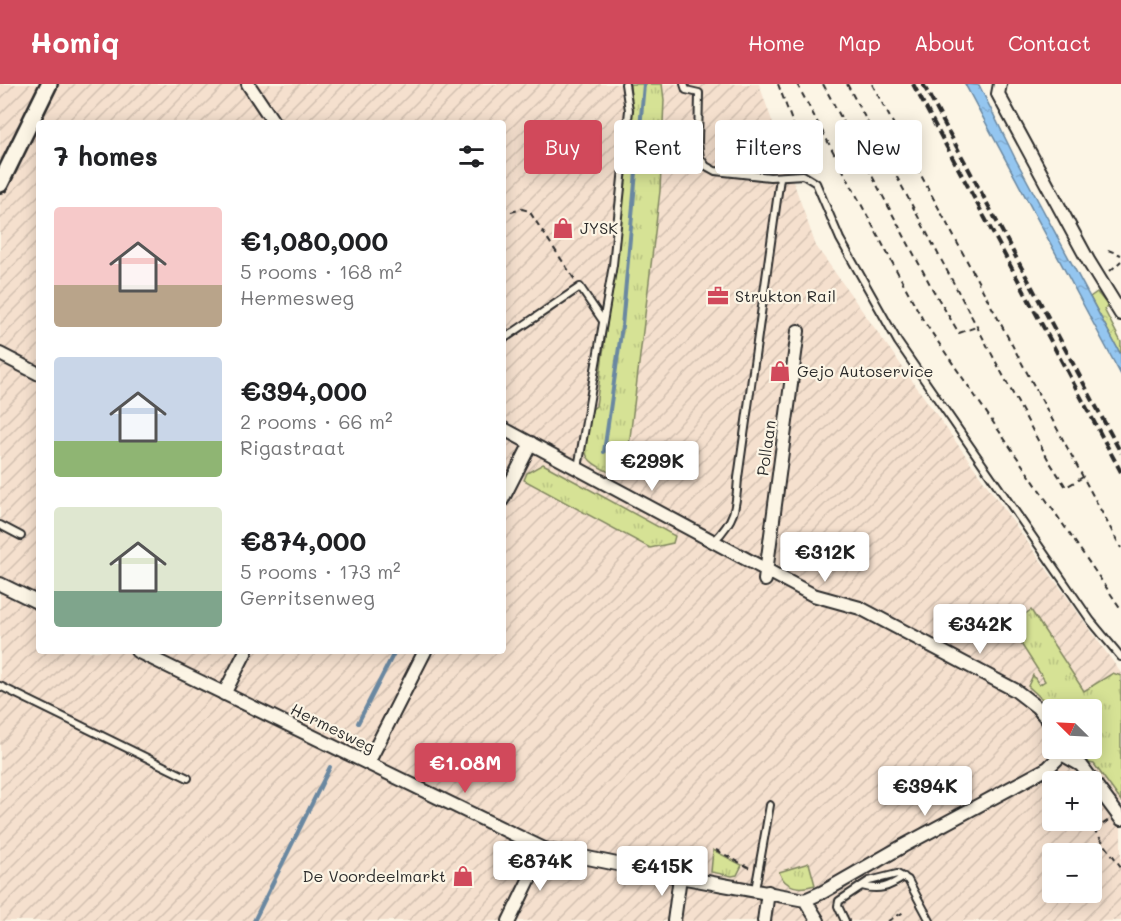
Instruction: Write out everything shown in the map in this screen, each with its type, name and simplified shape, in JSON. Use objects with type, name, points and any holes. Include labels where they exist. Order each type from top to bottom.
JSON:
[{"type":"street","points":[[0,184],[49,84]]},
{"type":"street","points":[[248,84],[272,120]]},
{"type":"street","points":[[1000,84],[998,94],[1089,262],[1121,314]]},
{"type":"street","name":"Pollaan","points":[[765,575],[798,332]]},
{"type":"street","points":[[0,354],[36,372]]},
{"type":"street","points":[[506,430],[714,542],[765,575],[813,595],[860,608],[1015,690],[1042,713]]},
{"type":"street","points":[[506,492],[531,443]]},
{"type":"street","points":[[0,584],[36,602]]},
{"type":"street","name":"Hermesweg","points":[[143,654],[544,849],[805,900]]},
{"type":"street","points":[[224,694],[244,654]]},
{"type":"street","points":[[368,763],[423,654]]},
{"type":"street","points":[[818,921],[805,900],[1048,768],[1055,759]]},
{"type":"street","points":[[1072,759],[1081,765],[1119,816]]},
{"type":"street","points":[[509,921],[544,849]]},
{"type":"street","points":[[674,921],[680,877]]},
{"type":"street","points":[[761,891],[764,921]]},
{"type":"lane","points":[[578,469],[613,265],[629,110],[625,84]]},
{"type":"lane","points":[[684,84],[686,90],[699,93],[699,152],[706,166],[715,171],[780,178],[803,175],[816,183],[840,239],[898,342],[1084,612],[1121,657]]},
{"type":"lane","points":[[714,542],[736,509],[738,478],[780,178]]},
{"type":"lane","points":[[506,337],[580,287],[603,322]]},
{"type":"lane","points":[[0,525],[21,536]]},
{"type":"lane","points":[[0,686],[188,778]]},
{"type":"lane","points":[[761,891],[758,872],[770,805]]},
{"type":"lane","points":[[845,921],[837,903],[869,881],[897,874],[908,880],[930,921]]},
{"type":"lane","points":[[862,886],[875,890],[889,887],[904,877]]},
{"type":"path","points":[[778,84],[801,145],[804,157],[803,175]]},
{"type":"path","points":[[797,84],[923,320],[1121,609]]},
{"type":"path","points":[[823,84],[933,290],[959,333],[977,327]]},
{"type":"path","points":[[847,84],[1059,478],[1066,487],[1083,477]]},
{"type":"path","points":[[872,84],[1121,548]]},
{"type":"path","points":[[511,212],[522,209],[529,211],[580,287]]},
{"type":"path","points":[[1108,250],[1121,255]]},
{"type":"path","points":[[1102,281],[1121,261]]},
{"type":"path","points":[[1102,826],[1119,816]]},
{"type":"path","points":[[1095,831],[1121,867]]},
{"type":"path","points":[[716,850],[758,872]]},
{"type":"path","points":[[888,921],[906,911]]},
{"type":"shaded area","points":[[0,84],[759,84],[772,120],[715,120],[715,174],[791,174],[816,246],[1121,673],[1121,921],[0,921]]},
{"type":"green space","points":[[630,84],[662,84],[663,120],[629,120]]},
{"type":"green space","points":[[627,174],[661,174],[629,446],[615,475],[592,462],[586,455],[591,410],[596,406]]},
{"type":"green space","points":[[1097,292],[1104,301],[1112,305],[1104,309],[1121,342],[1121,355],[1090,297]]},
{"type":"green space","points":[[543,464],[675,536],[673,543],[650,548],[524,480],[527,473]]},
{"type":"green space","points":[[1031,610],[1084,691],[1113,673],[1121,676],[1121,801],[1102,775],[1102,771],[1086,759],[1102,759],[1102,699],[1042,699],[1028,686],[1033,675],[1039,685],[1045,681],[1009,625]]},
{"type":"green space","points":[[713,850],[742,865],[737,875],[711,872]]},
{"type":"green space","points":[[809,863],[815,885],[794,886],[785,881],[779,872]]},
{"type":"water","points":[[965,84],[979,85],[1015,158],[1121,355],[1121,375]]},
{"type":"waterway","points":[[604,452],[622,326],[644,84]]},
{"type":"waterway","points":[[358,723],[393,654]]},
{"type":"waterway","points":[[254,921],[330,767]]},
{"type":"railway","points":[[913,84],[1121,472]]},
{"type":"railway","points":[[923,84],[1121,453]]},
{"type":"place","name":"JYSK","points":[[563,228]]},
{"type":"place","name":"Strukton Rail","points":[[718,296]]},
{"type":"place","name":"Gejo Autoservice","points":[[780,371]]},
{"type":"place","name":"De Voordeelmarkt","points":[[463,876]]}]
